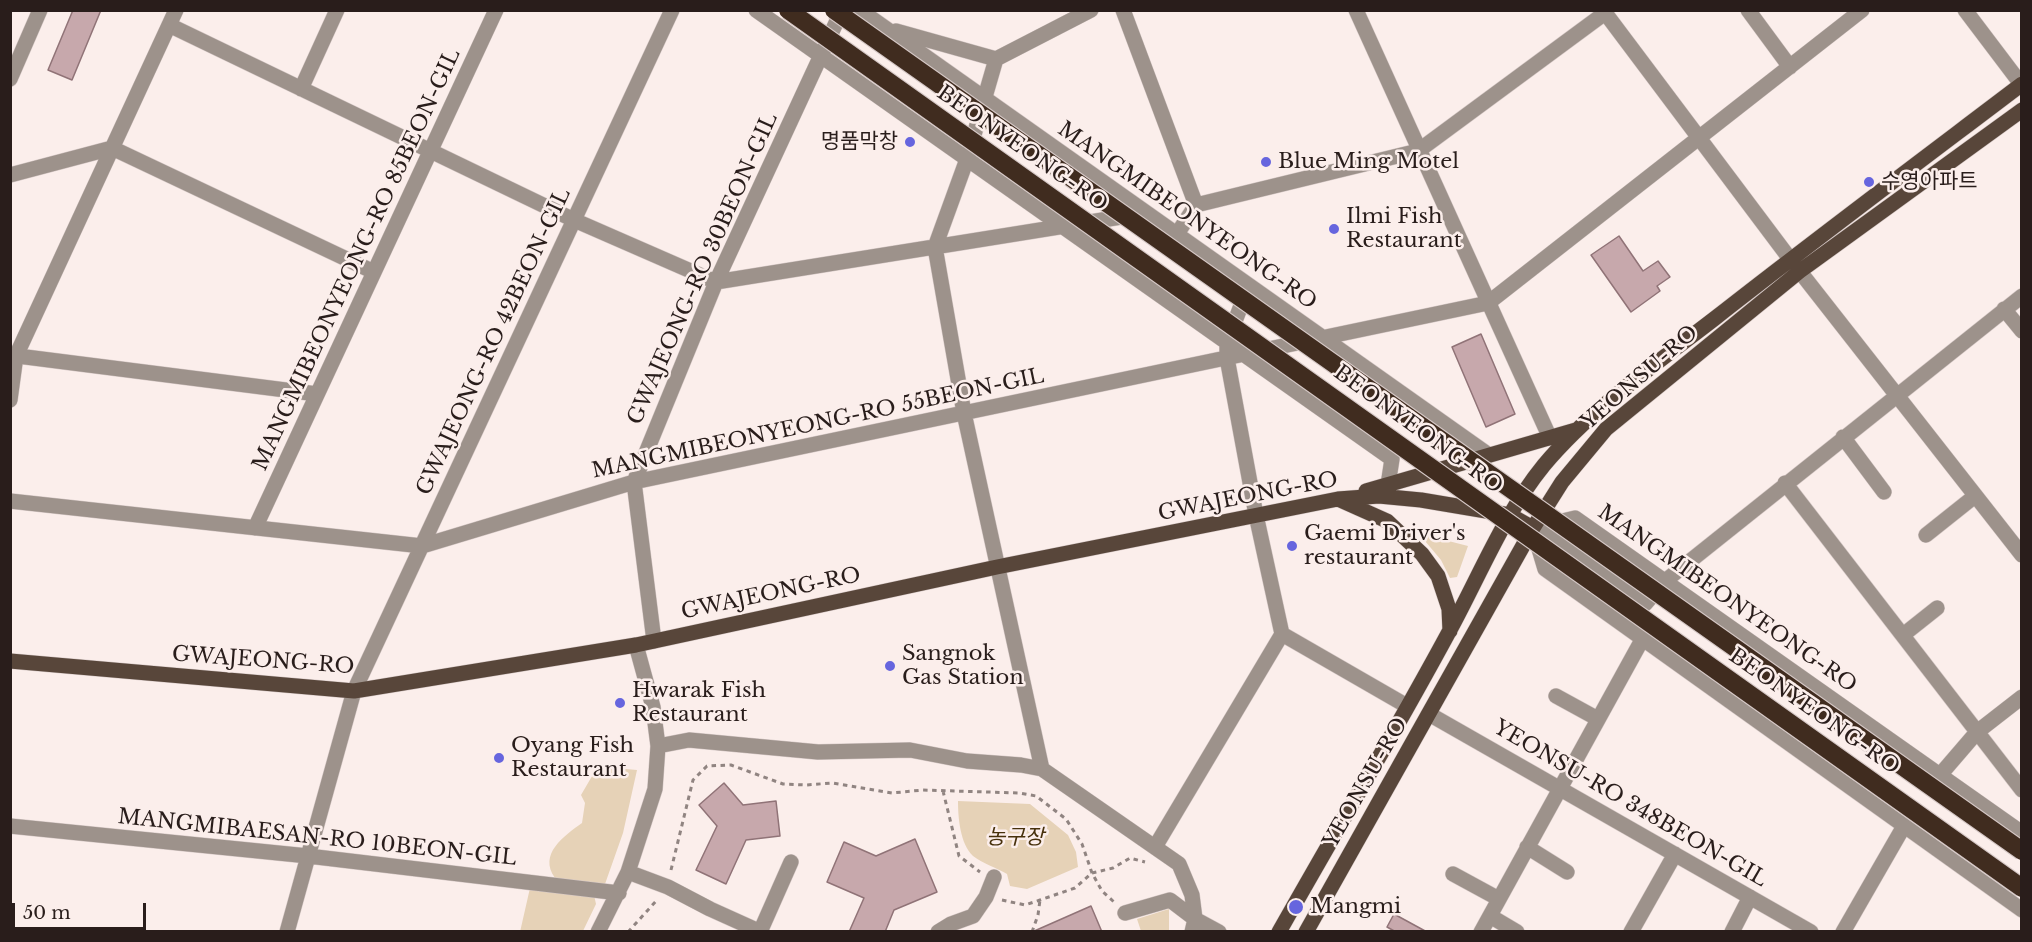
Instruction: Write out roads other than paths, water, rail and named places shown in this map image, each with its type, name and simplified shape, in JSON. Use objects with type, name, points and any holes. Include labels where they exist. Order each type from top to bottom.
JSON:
[{"type":"highway","name":"BEONYEONG-RO","points":[[788,10],[2022,888]]},
{"type":"highway","name":"BEONYEONG-RO","points":[[834,18],[2022,851]]},
{"type":"main road","name":"YEONSU-RO","points":[[1306,932],[1533,528],[1562,482],[1606,429],[1795,265],[2021,84]]},
{"type":"main road","name":"YEONSU-RO","points":[[1279,932],[1450,631],[1510,515],[1535,476],[1579,429],[1626,388],[1795,265],[2022,110]]},
{"type":"main road","points":[[1338,499],[1579,429]]},
{"type":"main road","name":"GWAJEONG-RO","points":[[10,661],[354,691],[636,645],[997,567],[1338,499],[1379,496],[1410,499],[1510,515],[1533,528]]},
{"type":"main road","points":[[1338,499],[1387,522],[1422,554],[1438,576],[1449,609],[1450,631]]},
{"type":"street","points":[[10,79],[40,10]]},
{"type":"street","points":[[10,400],[13,356],[176,10]]},
{"type":"street","points":[[301,89],[337,10]]},
{"type":"street","name":"MANGMIBEONYEONG-RO 85BEON-GIL","points":[[255,528],[496,10]]},
{"type":"street","name":"GWAJEONG-RO 42BEON-GIL","points":[[287,932],[354,691],[672,10]]},
{"type":"street","points":[[756,10],[1392,459],[1388,484]]},
{"type":"street","name":"GWAJEONG-RO 30BEON-GIL","points":[[654,640],[634,482],[716,282],[820,56],[834,18],[842,10]]},
{"type":"street","name":"MANGMIBEONYEONG-RO","points":[[860,10],[1489,455]]},
{"type":"street","points":[[884,27],[996,59],[1091,10]]},
{"type":"street","points":[[1123,10],[1196,205]]},
{"type":"street","points":[[1356,10],[1550,438]]},
{"type":"street","points":[[1748,10],[1790,67]]},
{"type":"street","points":[[1488,303],[1862,10]]},
{"type":"street","points":[[1965,10],[2021,84]]},
{"type":"street","points":[[1177,234],[1196,205],[1418,151],[1604,12],[1795,265],[2022,555]]},
{"type":"street","points":[[169,25],[574,220],[716,282],[1146,213]]},
{"type":"street","points":[[996,59],[967,159],[935,247],[964,413],[1042,769]]},
{"type":"street","points":[[10,176],[112,148],[374,272]]},
{"type":"street","points":[[1155,847],[1282,634],[1256,515],[1227,358],[1227,342],[1249,285]]},
{"type":"street","points":[[1533,528],[1551,537],[1645,604],[1665,581],[2022,296]]},
{"type":"street","name":"MANGMIBEONYEONG-RO 55BEON-GIL","points":[[10,501],[422,546],[634,482],[1488,303]]},
{"type":"street","points":[[2004,309],[2022,331]]},
{"type":"street","points":[[13,356],[317,394]]},
{"type":"street","points":[[1843,437],[1884,492]]},
{"type":"street","points":[[1785,483],[1977,732],[2019,782]]},
{"type":"street","points":[[1926,535],[1975,496]]},
{"type":"street","name":"MANGMIBEONYEONG-RO","points":[[1533,528],[1575,518],[2022,833]]},
{"type":"street","points":[[1533,528],[1545,569],[2022,910]]},
{"type":"street","points":[[1903,635],[1937,608]]},
{"type":"street","name":"YEONSU-RO","points":[[1282,634],[1407,706]]},
{"type":"street","points":[[1481,932],[1643,638]]},
{"type":"street","points":[[598,932],[628,872],[655,789],[658,746],[653,707],[636,645]]},
{"type":"street","points":[[1556,696],[1598,719]]},
{"type":"street","points":[[1940,775],[1977,732],[2022,697]]},
{"type":"street","name":"YEONSU-RO 348BEON-GIL","points":[[1429,714],[1811,932]]},
{"type":"street","points":[[658,746],[689,740],[818,752],[910,750],[967,761],[1042,769],[1179,864],[1192,895],[1193,925]]},
{"type":"street","name":"MANGMIBAESAN-RO 10BEON-GIL","points":[[10,826],[308,856],[619,893]]},
{"type":"street","points":[[1843,932],[1904,826]]},
{"type":"street","points":[[1527,847],[1567,872]]},
{"type":"street","points":[[1631,932],[1675,854]]},
{"type":"street","points":[[628,872],[668,887],[760,931],[790,862]]},
{"type":"street","points":[[1453,874],[1499,899]]},
{"type":"street","points":[[938,932],[951,924],[973,916],[986,897],[994,877]]},
{"type":"street","points":[[1732,932],[1750,897]]},
{"type":"street","points":[[1125,913],[1170,900],[1193,925],[1219,932]]},
{"type":"street","points":[[1490,916],[1517,932]]},
{"type":"place","name":"명품막창","points":[[910,142]]},
{"type":"place","name":"Blue Ming Motel","points":[[1266,162]]},
{"type":"place","name":"수영아파트","points":[[1869,182]]},
{"type":"place","name":"Ilmi Fish Restaurant","points":[[1334,229]]},
{"type":"place","name":"Gaemi Driver's restaurant","points":[[1292,546]]},
{"type":"place","name":"Sangnok Gas Station","points":[[890,666]]},
{"type":"place","name":"Hwarak Fish Restaurant","points":[[620,703]]},
{"type":"place","name":"Oyang Fish Restaurant","points":[[499,758]]},
{"type":"place","name":"Mangmi","points":[[1296,907]]},
{"type":"park label","name":"농구장","points":[[1015,838]]}]
